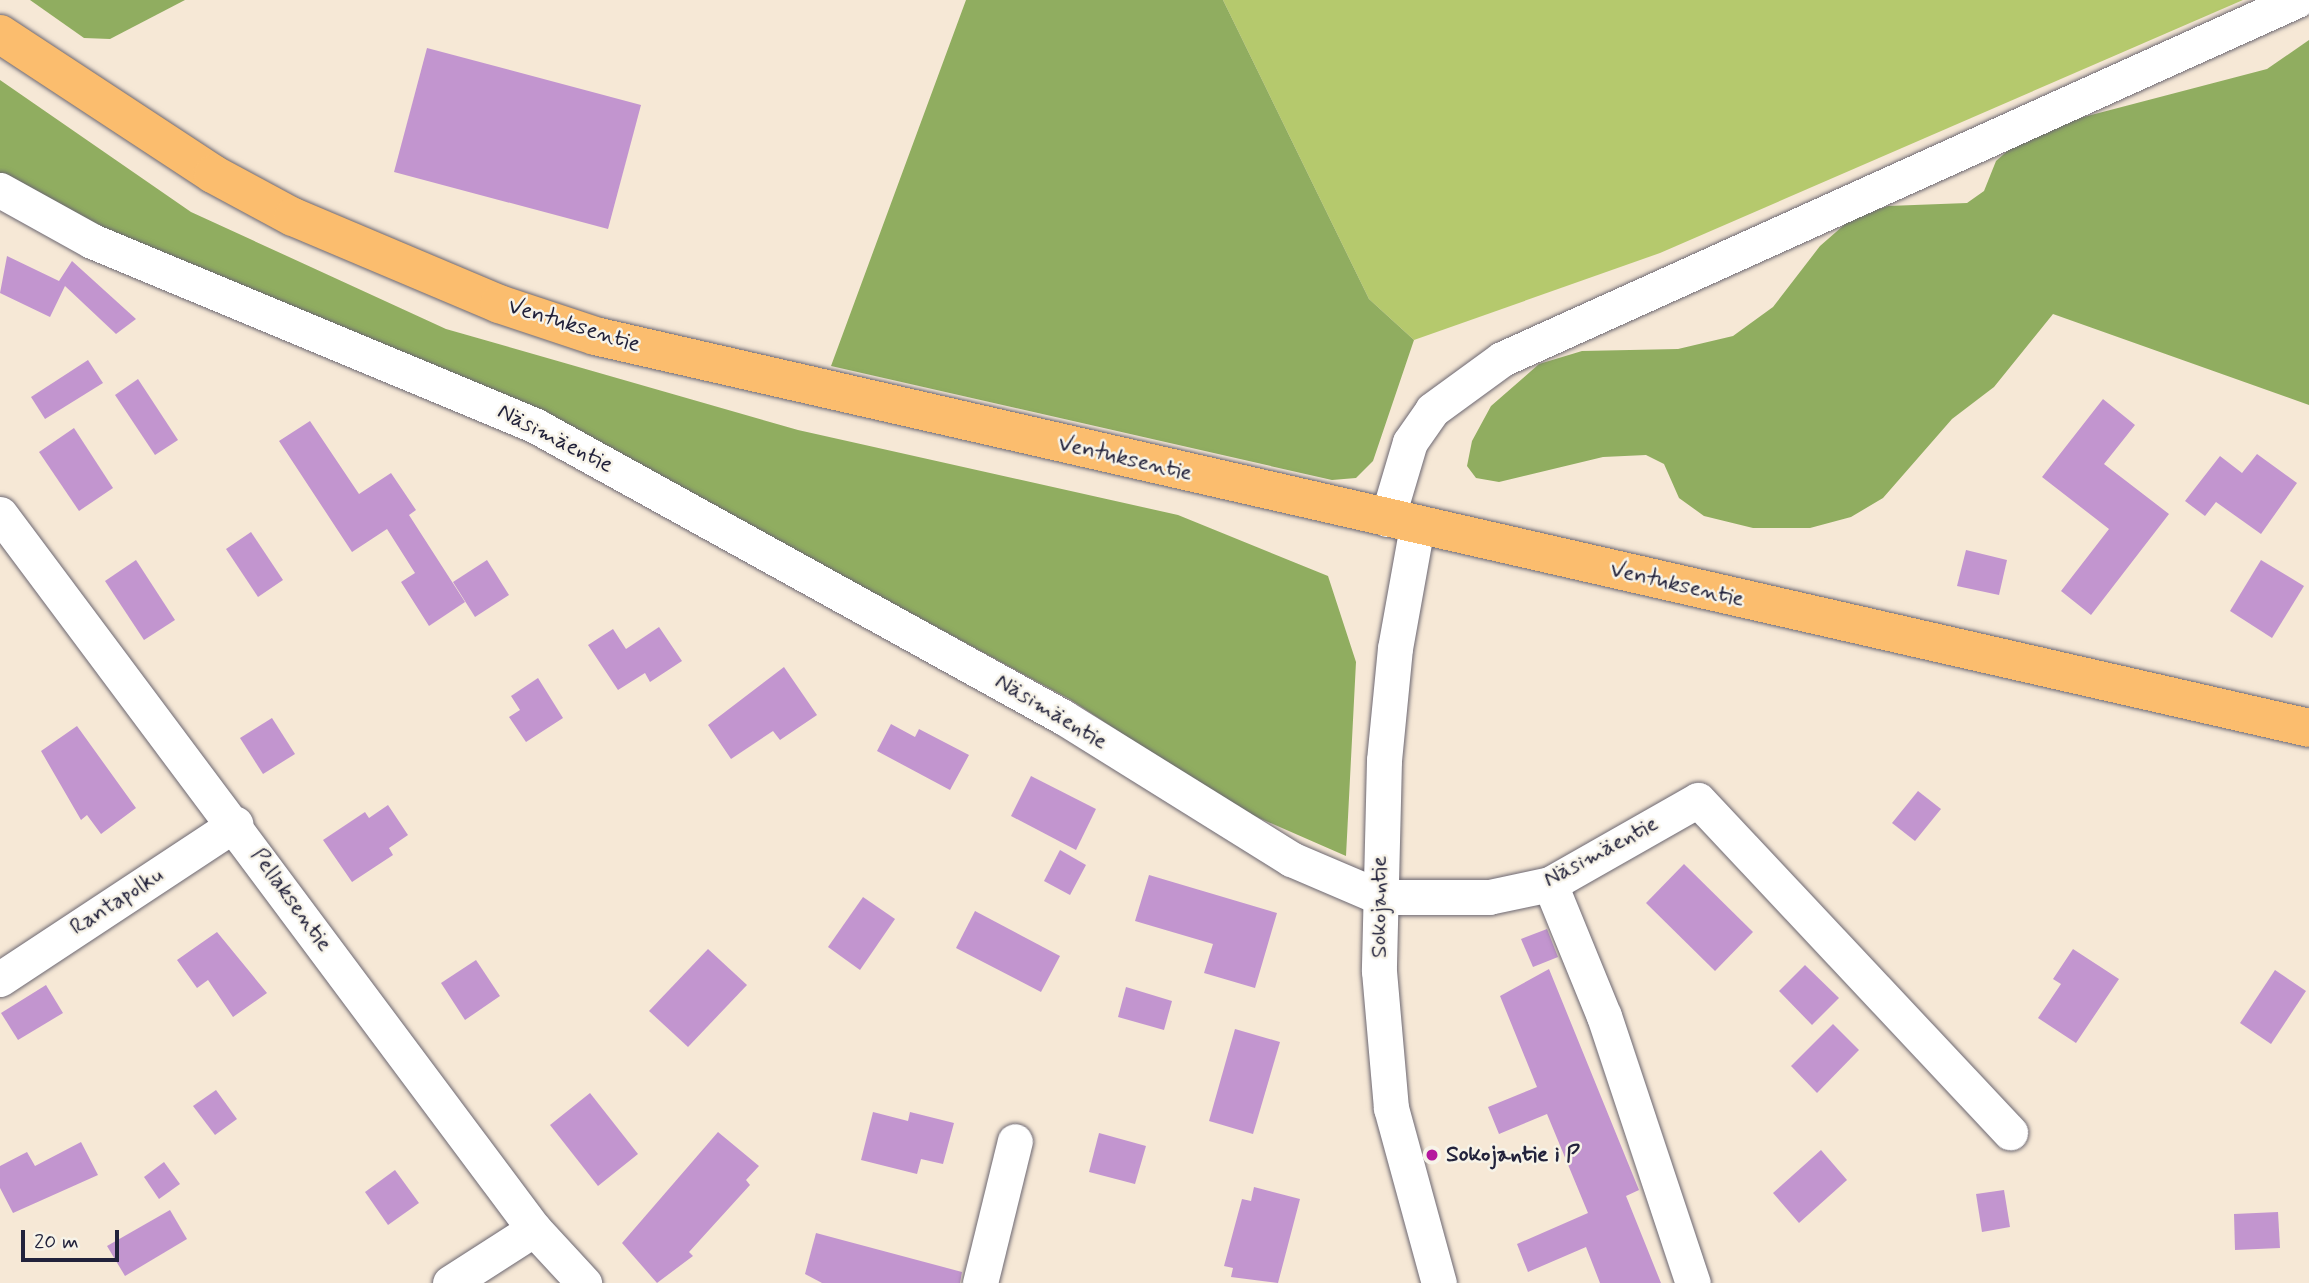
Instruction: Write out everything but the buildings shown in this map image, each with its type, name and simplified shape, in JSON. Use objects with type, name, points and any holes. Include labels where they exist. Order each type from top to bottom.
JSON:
[{"type":"main road","name":"Ventuksentie","points":[[0,34],[90,97],[270,205],[499,304],[703,362],[2309,728]]},
{"type":"street","name":"Sokojantie","points":[[1439,1283],[1391,1108],[1380,897],[1402,523],[1410,442],[1432,410],[1502,359],[2297,0]]},
{"type":"street","name":"Näsimäentie","points":[[0,190],[92,241],[536,426],[1063,717],[1291,859],[1380,897],[1489,897],[1550,884],[1698,800],[2010,1132]]},
{"type":"street","name":"Pellaksentie","points":[[0,515],[234,824],[534,1229],[584,1283]]},
{"type":"street","name":"Rantapolku","points":[[0,979],[234,824]]},
{"type":"street","points":[[1550,884],[1604,1016],[1693,1283]]},
{"type":"street","points":[[980,1283],[1015,1141]]},
{"type":"street","points":[[450,1283],[534,1229]]},
{"type":"green space","points":[[30,0],[185,0],[110,39],[84,38]]},
{"type":"green space","points":[[966,0],[1223,0],[1369,299],[1414,340],[1373,461],[1356,478],[1332,480],[831,366]]},
{"type":"green space","points":[[1223,0],[2243,0],[1660,253],[1414,340],[1369,299]]},
{"type":"green space","points":[[2309,40],[2309,405],[2053,314],[1994,387],[1952,419],[1883,498],[1851,517],[1810,528],[1753,528],[1704,516],[1679,498],[1664,464],[1646,455],[1603,457],[1499,482],[1476,478],[1467,466],[1472,441],[1491,406],[1539,364],[1582,351],[1678,349],[1733,336],[1773,307],[1820,246],[1852,218],[1888,206],[1967,203],[1984,191],[1996,161],[2014,145],[2072,120],[2267,69]]},
{"type":"green space","points":[[0,80],[191,212],[446,329],[798,430],[1178,515],[1328,576],[1356,662],[1346,856],[1234,807],[1071,700],[837,573],[97,229],[0,176]]},
{"type":"place","name":"Sokojantie i P","points":[[1432,1155]]}]
